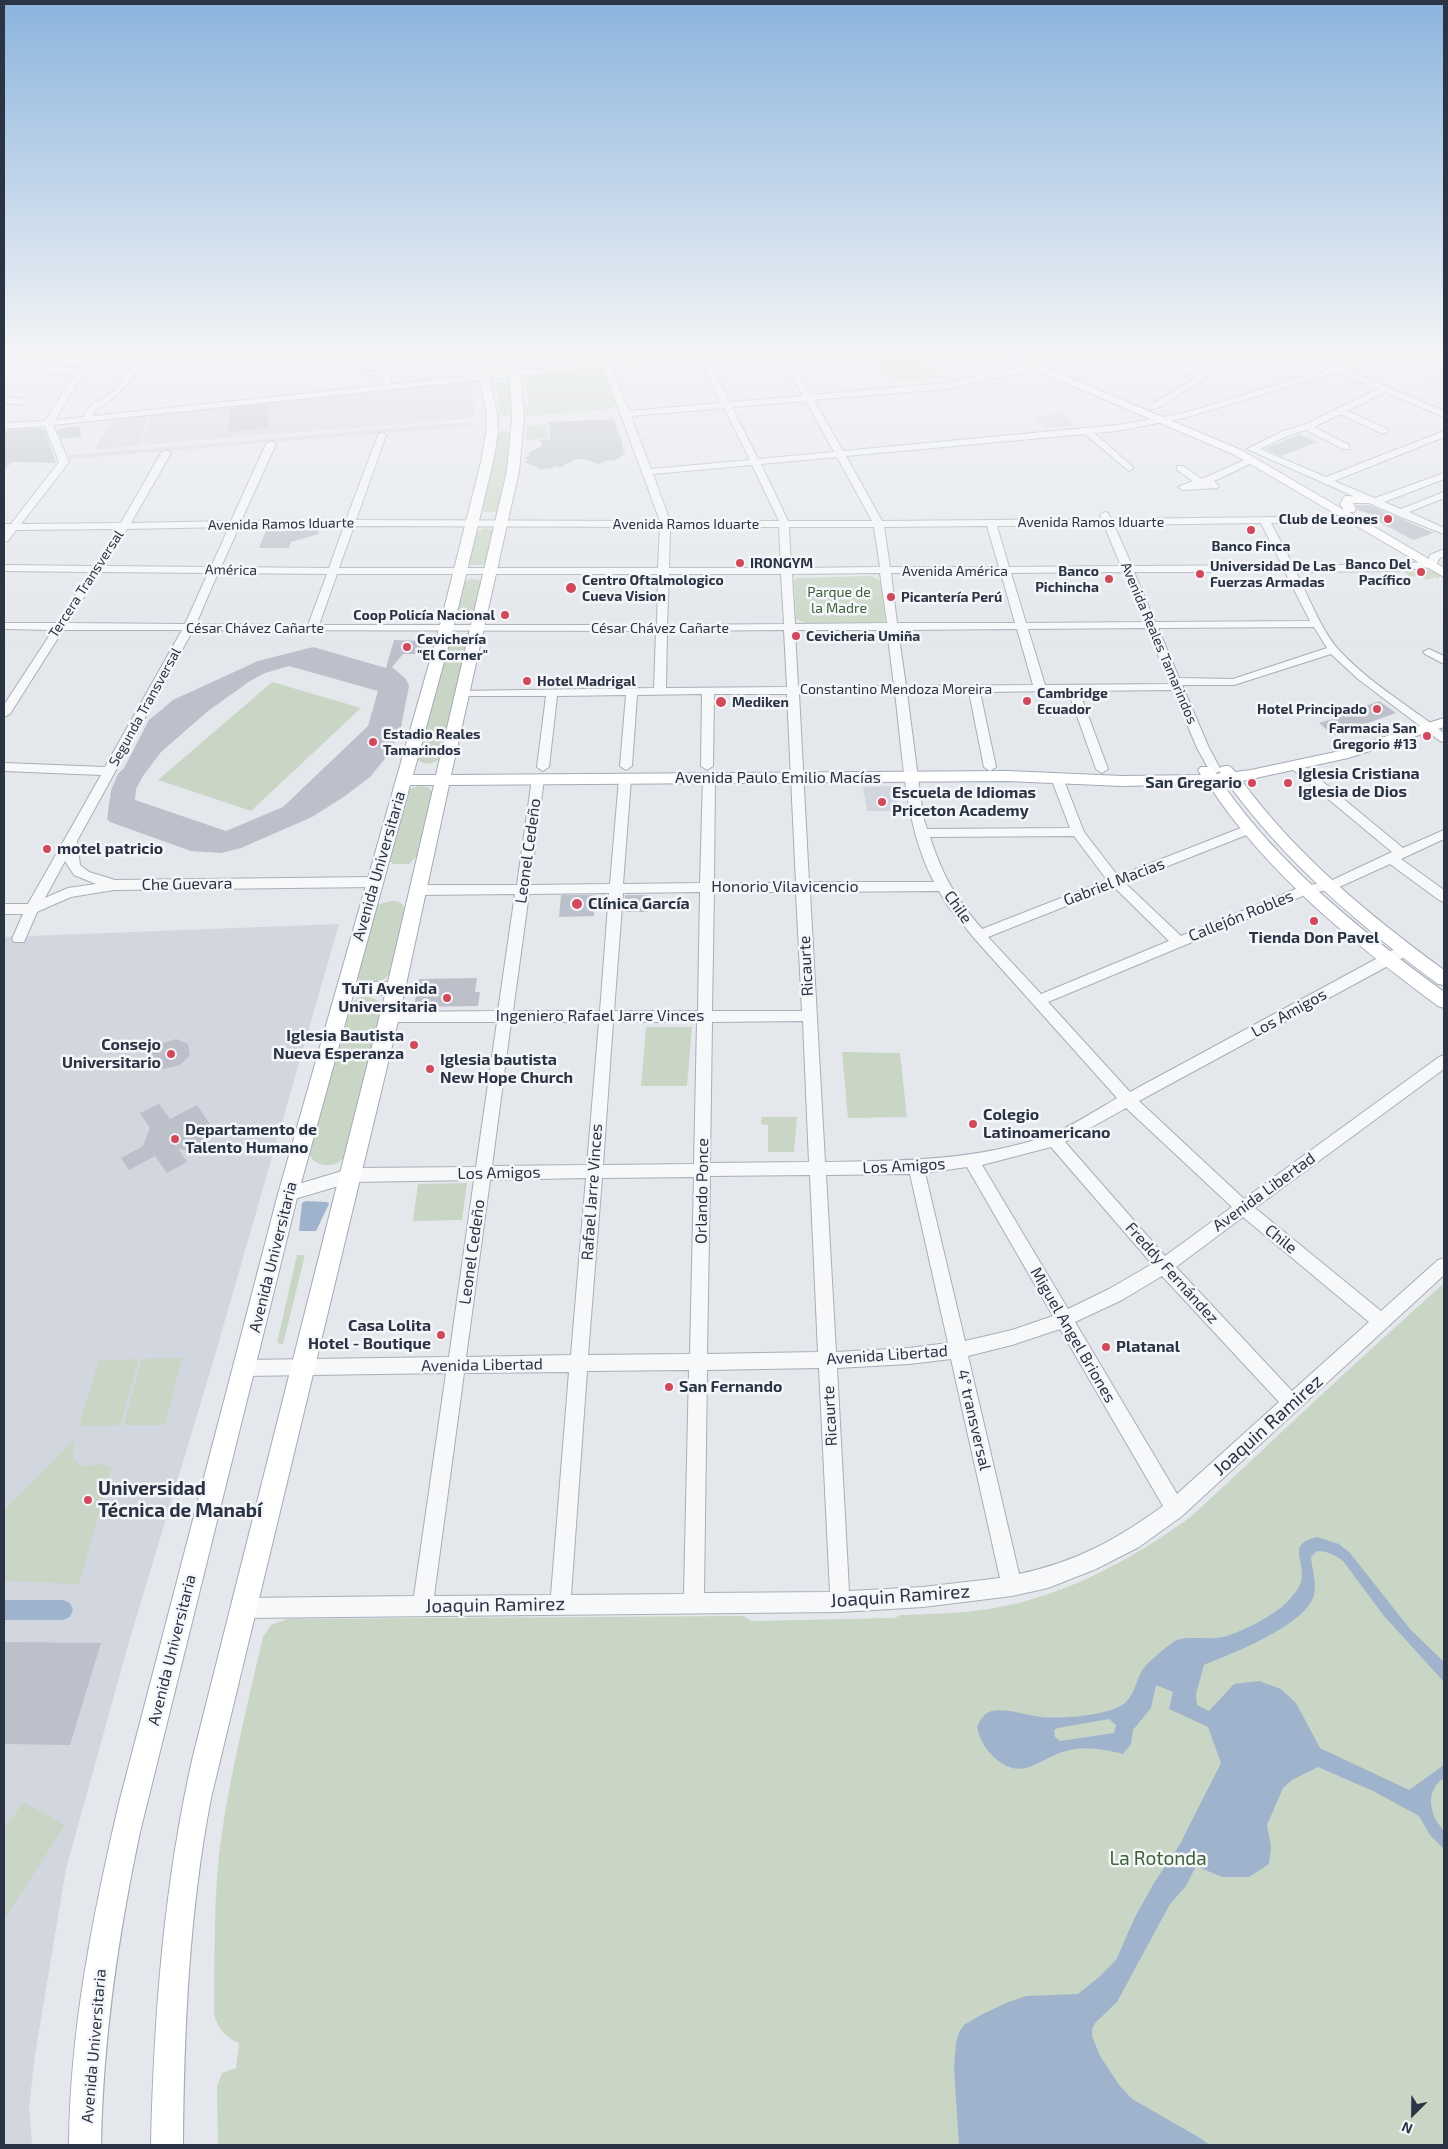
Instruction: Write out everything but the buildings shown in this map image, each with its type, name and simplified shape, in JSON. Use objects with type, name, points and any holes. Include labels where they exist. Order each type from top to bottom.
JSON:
[{"type":"main road","name":"Avenida Universitaria","points":[[85,2145],[91,2038],[116,1879],[288,1194],[446,629],[489,450]]},
{"type":"main road","points":[[166,2145],[167,2096],[178,1939],[190,1838],[206,1756],[302,1367],[352,1174],[418,890],[450,774],[464,693],[516,450]]},
{"type":"main road","points":[[1233,450],[1252,455],[1283,468],[1355,515]]},
{"type":"main road","points":[[1243,450],[1355,515],[1439,559],[1444,573]]},
{"type":"main road","points":[[1355,515],[1346,504],[1349,499],[1370,501]]},
{"type":"main road","name":"Avenida Paulo Emilio Macías","points":[[405,774],[911,772],[1122,781],[1296,766],[1362,750],[1424,723],[1444,710]]},
{"type":"main road","name":"Avenida Paulo Emilio Macías","points":[[911,772],[990,767],[1218,773],[1334,747],[1424,723],[1444,722]]},
{"type":"main road","name":"Avenida Reales Tamarindos","points":[[1218,773],[1250,829],[1308,889],[1388,959],[1444,1002]]},
{"type":"main road","name":"Avenida Reales Tamarindos","points":[[1218,773],[1330,886],[1405,950],[1444,979]]},
{"type":"main road","points":[[345,988],[395,989]]},
{"type":"street","points":[[4,539],[12,525],[62,458],[59,450]]},
{"type":"street","name":"Segunda Transversal","points":[[32,909],[189,627],[268,450]]},
{"type":"street","points":[[312,628],[376,450]]},
{"type":"street","points":[[640,450],[665,521],[660,692]]},
{"type":"street","name":"Ricaurte","points":[[750,450],[784,521],[840,1602]]},
{"type":"street","name":"Chile","points":[[838,450],[876,520],[885,571],[911,772],[922,833],[933,867],[953,903],[978,935],[1129,1101],[1243,1208],[1382,1322]]},
{"type":"street","points":[[648,472],[880,450]]},
{"type":"street","points":[[1108,450],[1129,468]]},
{"type":"street","points":[[1180,468],[1204,481],[1260,450]]},
{"type":"street","points":[[1327,480],[1403,450]]},
{"type":"street","points":[[1237,452],[1370,501],[1444,531]]},
{"type":"street","name":"Tercera Transversal","points":[[4,712],[125,523],[166,453]]},
{"type":"street","points":[[1252,455],[1327,480],[1370,501],[1444,476]]},
{"type":"street","points":[[1399,513],[1444,495]]},
{"type":"street","name":"Avenida Ramos Iduarte","points":[[876,520],[991,523],[1107,519],[1265,521],[1355,515]]},
{"type":"street","name":"Avenida Ramos Iduarte","points":[[4,521],[12,525],[351,520],[784,521],[1355,515]]},
{"type":"street","name":"Avenida Reales Tamarindos","points":[[1107,519],[1203,748],[1218,773]]},
{"type":"street","points":[[1265,521],[1317,624],[1333,650],[1356,672],[1444,738]]},
{"type":"street","points":[[991,523],[1040,688]]},
{"type":"street","name":"Avenida América","points":[[459,572],[1395,568],[1439,559]]},
{"type":"street","name":"América","points":[[4,568],[459,572]]},
{"type":"street","name":"César Chávez Cañarte","points":[[4,626],[479,629],[1317,624]]},
{"type":"street","name":"Constantino Mendoza Moreira","points":[[464,693],[1072,688],[1234,682],[1333,650]]},
{"type":"street","points":[[1429,652],[1444,662]]},
{"type":"street","points":[[1072,688],[1102,770]]},
{"type":"street","points":[[974,689],[990,767]]},
{"type":"street","name":"Orlando Ponce","points":[[694,1603],[707,888],[708,691]]},
{"type":"street","name":"Leonel Cedeño","points":[[423,1606],[552,692]]},
{"type":"street","name":"Rafael Jarre Vinces","points":[[560,1605],[632,692]]},
{"type":"street","points":[[1296,766],[1396,856],[1444,896]]},
{"type":"street","points":[[4,768],[109,771]]},
{"type":"street","points":[[1057,778],[1078,832],[1117,881],[1178,941]]},
{"type":"street","name":"Gabriel Macias","points":[[978,935],[1250,829]]},
{"type":"street","points":[[922,833],[1078,832]]},
{"type":"street","name":"Callejón Robles","points":[[1037,1001],[1178,941],[1308,889],[1330,886],[1444,834]]},
{"type":"street","points":[[71,840],[70,857],[72,865],[90,878],[114,884]]},
{"type":"street","name":"Che Guevara","points":[[4,909],[32,909],[68,893],[114,884],[375,882]]},
{"type":"street","name":"Honorio Vilavicencio","points":[[418,890],[943,886]]},
{"type":"street","points":[[19,939],[32,909]]},
{"type":"street","name":"Los Amigos","points":[[288,1194],[352,1174],[916,1167],[972,1162],[1018,1152],[1054,1140],[1129,1101],[1405,950]]},
{"type":"street","name":"Ingeniero Rafael Jarre Vinces","points":[[390,1017],[809,1016]]},
{"type":"street","name":"Avenida Libertad","points":[[245,1368],[828,1360],[913,1356],[958,1350],[996,1342],[1064,1319],[1133,1286],[1164,1266],[1444,1061]]},
{"type":"street","name":"Freddy Fernández","points":[[1054,1140],[1164,1266],[1292,1403]]},
{"type":"street","name":"Miguel Angel Briones","points":[[972,1162],[1174,1509]]},
{"type":"street","name":"4° transversal","points":[[916,1167],[1012,1586]]},
{"type":"street","name":"Joaquin Ramirez","points":[[242,1608],[840,1602],[923,1597],[1012,1586],[1048,1578],[1089,1562],[1132,1540],[1174,1509],[1444,1265]]},
{"type":"shaded area","points":[[126,450],[175,450],[69,459],[69,455]]},
{"type":"shaded area","name":"Escuela de Idiomas Priceton Academy","points":[[895,786],[899,811],[867,811],[863,787]]},
{"type":"shaded area","name":"Universidad Técnica de Manabí","points":[[339,924],[215,1355],[128,1645],[66,1869],[35,2055],[29,2107],[32,2145],[4,2145],[4,937]]},
{"type":"green space","points":[[495,450],[510,450],[499,508],[497,512],[484,512],[482,508]]},
{"type":"green space","points":[[484,528],[491,529],[493,532],[487,562],[482,565],[471,565],[469,563],[477,532]]},
{"type":"green space","points":[[1429,570],[1441,574],[1438,579],[1436,577],[1427,580],[1420,576],[1408,577],[1404,571]]},
{"type":"green space","name":"Parque de la Madre","points":[[871,576],[880,580],[884,622],[805,623],[796,619],[794,581],[797,578]]},
{"type":"green space","points":[[470,579],[480,580],[482,583],[474,619],[467,623],[462,623],[455,620],[463,583]]},
{"type":"green space","points":[[458,638],[466,640],[468,643],[441,758],[428,764],[424,763],[416,757],[448,642]]},
{"type":"green space","points":[[272,682],[361,708],[251,811],[158,780]]},
{"type":"green space","points":[[418,786],[428,787],[433,793],[417,856],[409,864],[393,864],[388,859],[409,789]]},
{"type":"green space","points":[[390,901],[400,902],[405,910],[390,973],[380,981],[368,983],[359,980],[356,974],[377,905]]},
{"type":"green space","points":[[359,997],[373,998],[383,1008],[348,1153],[339,1162],[334,1164],[320,1164],[312,1159],[308,1151],[346,1007]]},
{"type":"green space","points":[[646,1027],[692,1027],[687,1086],[641,1086]]},
{"type":"green space","points":[[842,1052],[900,1053],[907,1117],[848,1118]]},
{"type":"green space","points":[[762,1117],[797,1117],[794,1152],[768,1152],[768,1125],[761,1124]]},
{"type":"green space","points":[[467,1183],[462,1220],[413,1221],[418,1184]]},
{"type":"green space","points":[[297,1255],[305,1255],[283,1344],[277,1343]]},
{"type":"green space","name":"La Rotonda","points":[[1444,1283],[1444,2145],[218,2145],[217,2087],[222,2073],[236,2068],[239,2043],[223,2032],[214,2015],[215,1923],[219,1855],[246,1710],[263,1637],[271,1625],[288,1619],[743,1616],[752,1621],[894,1618],[901,1615],[974,1611],[1033,1599],[1089,1578],[1116,1564],[1143,1549],[1193,1515]]},
{"type":"green space","points":[[182,1358],[165,1425],[124,1425],[142,1359]]},
{"type":"green space","points":[[139,1359],[120,1425],[79,1426],[99,1360]]},
{"type":"green space","points":[[74,1439],[73,1457],[80,1466],[104,1464],[112,1468],[79,1584],[4,1581],[4,1511]]},
{"type":"green space","points":[[23,1802],[65,1825],[4,1920],[4,1830]]},
{"type":"water","points":[[306,1201],[327,1202],[329,1204],[316,1231],[299,1231],[302,1203]]},
{"type":"water","points":[[1317,1537],[1339,1544],[1350,1553],[1410,1629],[1444,1662],[1444,1682],[1384,1616],[1343,1561],[1331,1554],[1317,1551],[1311,1557],[1315,1590],[1308,1606],[1283,1628],[1249,1646],[1204,1665],[1196,1694],[1197,1705],[1209,1711],[1234,1684],[1259,1681],[1281,1689],[1296,1703],[1320,1748],[1409,1790],[1444,1765],[1444,1778],[1435,1787],[1431,1802],[1433,1814],[1443,1829],[1444,1849],[1430,1835],[1419,1816],[1373,1791],[1318,1767],[1292,1780],[1283,1788],[1267,1825],[1271,1847],[1269,1864],[1249,1877],[1222,1877],[1196,1866],[1186,1886],[1170,1904],[1117,2002],[1095,2023],[1092,2029],[1092,2036],[1100,2056],[1119,2085],[1132,2099],[1210,2145],[959,2145],[954,2068],[959,2032],[964,2025],[981,2015],[1026,1996],[1078,1994],[1116,1960],[1135,1917],[1154,1883],[1180,1844],[1221,1763],[1208,1727],[1169,1709],[1173,1692],[1156,1685],[1151,1708],[1133,1730],[1131,1744],[1123,1754],[1084,1748],[1059,1753],[1033,1766],[1016,1769],[1006,1766],[986,1749],[978,1732],[979,1722],[987,1713],[998,1710],[1060,1718],[1105,1712],[1122,1705],[1130,1698],[1145,1666],[1177,1640],[1217,1638],[1230,1635],[1258,1622],[1283,1606],[1296,1592],[1301,1583],[1302,1575],[1299,1552],[1303,1543]],"holes":[[[1109,1719],[1116,1725],[1114,1733],[1060,1741],[1055,1737],[1054,1730]]]},
{"type":"waterway","points":[[4,1610],[63,1610]]},
{"type":"place","name":"Club de Leones","points":[[1388,519]]},
{"type":"place","name":"Banco Finca","points":[[1251,530]]},
{"type":"place","name":"IRONGYM","points":[[740,563]]},
{"type":"place","name":"Banco Del Pacífico","points":[[1421,572]]},
{"type":"place","name":"Universidad De Las Fuerzas Armadas","points":[[1200,574]]},
{"type":"place","name":"Banco Pichincha","points":[[1109,579]]},
{"type":"place","name":"Centro Oftalmologico Cueva Vision","points":[[571,588]]},
{"type":"place","name":"Picantería Perú","points":[[891,597]]},
{"type":"place","name":"Coop Policía Nacional","points":[[505,615]]},
{"type":"place","name":"Cevicheria Umiña","points":[[796,636]]},
{"type":"place","name":"Cevichería \"El Corner\"","points":[[407,647]]},
{"type":"place","name":"Hotel Madrigal","points":[[527,681]]},
{"type":"place","name":"Cambridge Ecuador","points":[[1027,701]]},
{"type":"place","name":"Mediken","points":[[721,702]]},
{"type":"place","name":"Hotel Principado","points":[[1377,709]]},
{"type":"place","name":"Farmacia San Gregorio #13","points":[[1427,736]]},
{"type":"place","name":"Estadio Reales Tamarindos","points":[[373,742]]},
{"type":"place","name":"San Gregario","points":[[1252,783]]},
{"type":"place","name":"Iglesia Cristiana Iglesia de Dios","points":[[1288,783]]},
{"type":"place","name":"Escuela de Idiomas Priceton Academy","points":[[882,802]]},
{"type":"place","name":"motel patricio","points":[[47,849]]},
{"type":"place","name":"Clínica García","points":[[577,904]]},
{"type":"place","name":"Tienda Don Pavel","points":[[1314,921]]},
{"type":"place","name":"TuTi Avenida Universitaria","points":[[447,998]]},
{"type":"place","name":"Iglesia Bautista Nueva Esperanza","points":[[414,1045]]},
{"type":"place","name":"Consejo Universitario","points":[[171,1054]]},
{"type":"place","name":"Iglesia bautista New Hope Church","points":[[430,1069]]},
{"type":"place","name":"Colegio Latinoamericano","points":[[973,1124]]},
{"type":"place","name":"Departamento de Talento Humano","points":[[175,1139]]},
{"type":"place","name":"Casa Lolita Hotel - Boutique","points":[[441,1335]]},
{"type":"place","name":"Platanal","points":[[1106,1347]]},
{"type":"place","name":"San Fernando","points":[[669,1387]]},
{"type":"place","name":"Universidad Técnica de Manabí","points":[[88,1500]]}]
